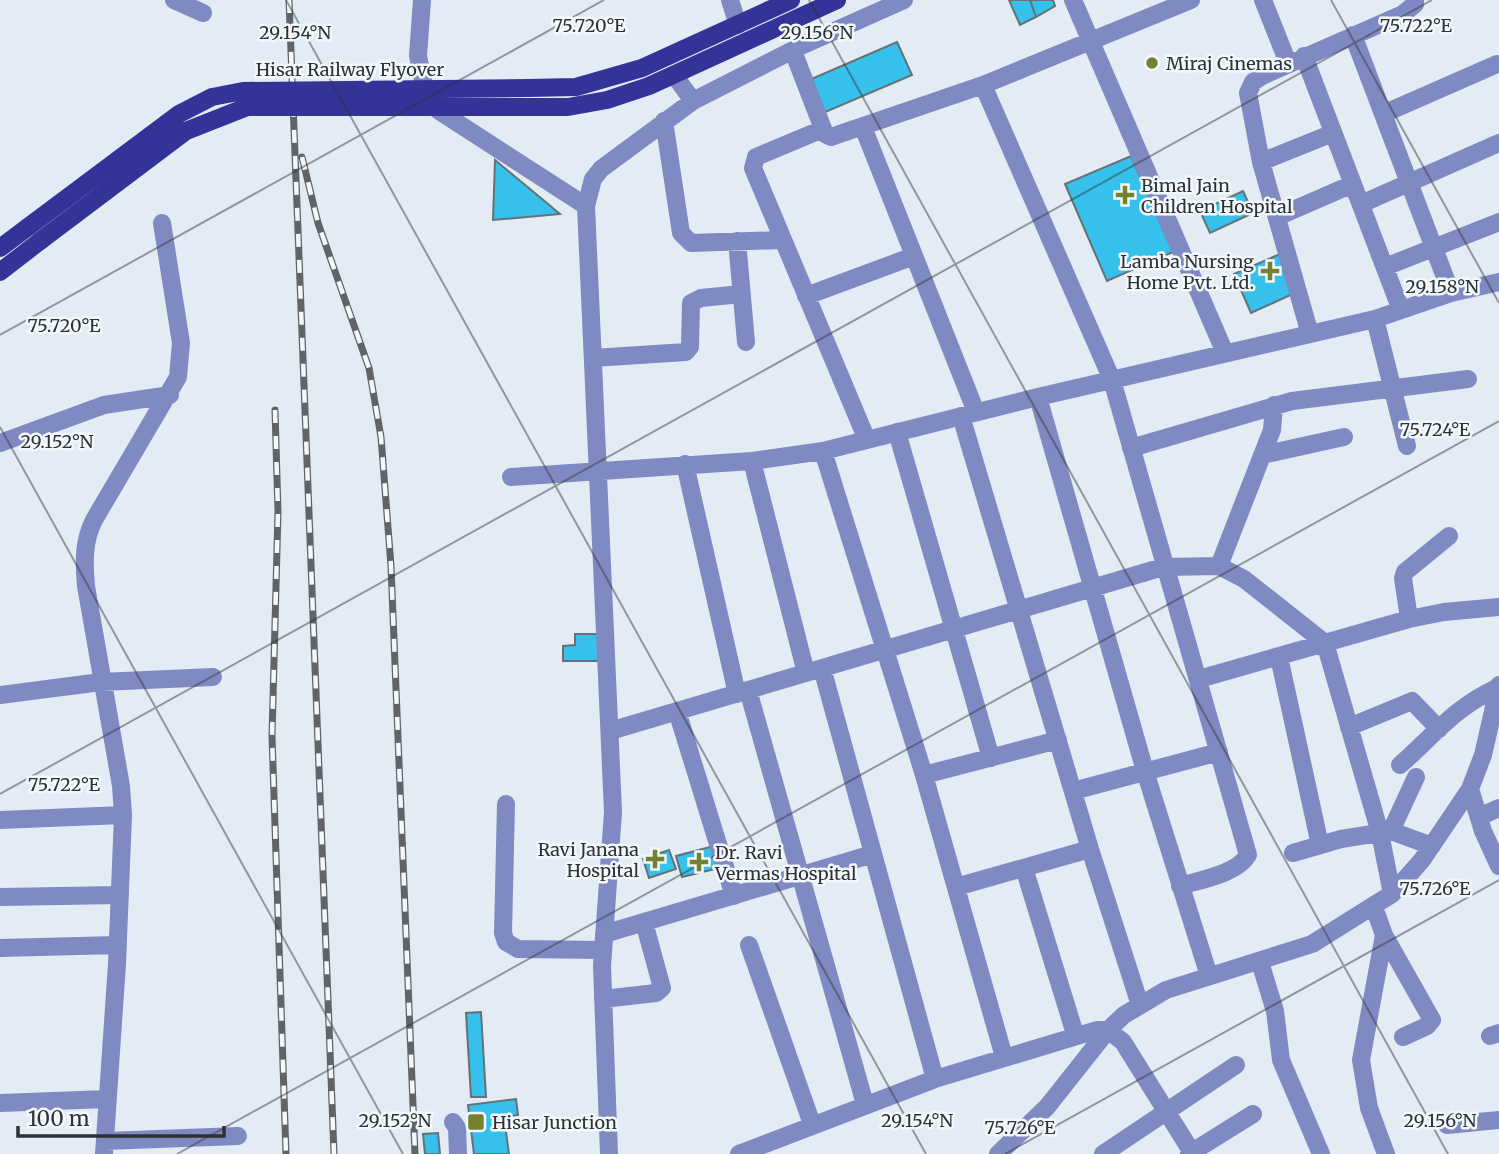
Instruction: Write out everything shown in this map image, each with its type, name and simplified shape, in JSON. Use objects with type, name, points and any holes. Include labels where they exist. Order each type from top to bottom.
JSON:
[{"type":"main road","name":"Hisar Railway Flyover","points":[[0,272],[186,131],[247,107],[529,98],[642,68],[791,0]]},
{"type":"main road","name":"Hisar Railway Flyover","points":[[0,248],[179,114],[212,97],[243,91],[529,98],[568,107],[607,100],[674,75],[837,0]]},
{"type":"street","points":[[174,0],[203,13]]},
{"type":"street","points":[[422,0],[418,56],[424,85],[439,111],[586,206]]},
{"type":"street","points":[[730,0],[738,25]]},
{"type":"street","points":[[609,1154],[603,999],[613,812],[586,206],[593,179],[601,169],[693,101],[904,0]]},
{"type":"street","points":[[1073,0],[1225,353]]},
{"type":"street","points":[[793,51],[823,129],[831,137],[983,85],[1191,0]]},
{"type":"street","points":[[1263,0],[1334,133],[1401,310]]},
{"type":"street","points":[[1310,334],[1261,162],[1248,93],[1253,82],[1262,76],[1403,14],[1415,4],[1415,0]]},
{"type":"street","points":[[1353,35],[1451,293]]},
{"type":"street","points":[[1383,114],[1497,64]]},
{"type":"street","points":[[674,75],[693,101]]},
{"type":"street","points":[[983,85],[1112,380],[1163,567],[1199,680],[1247,858],[1226,871],[1180,886]]},
{"type":"street","points":[[664,121],[683,238],[691,243],[782,240]]},
{"type":"street","points":[[863,127],[914,256],[968,414],[1019,610],[1090,849],[1140,1005]]},
{"type":"street","points":[[823,129],[761,154],[753,162],[782,240],[867,440]]},
{"type":"street","points":[[1261,162],[1334,133]]},
{"type":"street","points":[[1361,204],[1499,142]]},
{"type":"street","points":[[1277,217],[1353,184]]},
{"type":"street","points":[[1385,267],[1499,222]]},
{"type":"street","points":[[162,223],[181,343],[181,361],[170,395],[86,536],[86,586],[121,786],[123,815],[105,1147],[238,1136]]},
{"type":"street","points":[[737,242],[746,342]]},
{"type":"street","points":[[806,296],[914,256]]},
{"type":"street","points":[[511,477],[752,461],[823,451],[1038,397],[1375,319],[1451,293],[1499,282]]},
{"type":"street","points":[[593,358],[686,352],[690,346],[691,303],[701,298],[741,294]]},
{"type":"street","points":[[1375,319],[1407,446]]},
{"type":"street","points":[[1130,448],[1274,405],[1468,379]]},
{"type":"street","points":[[2,439],[104,405],[170,395]]},
{"type":"street","points":[[1038,397],[1145,771],[1209,976]]},
{"type":"street","points":[[1219,566],[1272,430],[1274,405]]},
{"type":"street","points":[[897,432],[991,758]]},
{"type":"street","points":[[1262,455],[1344,437]]},
{"type":"street","points":[[823,451],[924,775],[1004,1056]]},
{"type":"street","points":[[752,461],[814,671],[873,854],[935,1079]]},
{"type":"street","points":[[685,464],[743,692],[801,876],[865,1104]]},
{"type":"street","points":[[1409,619],[1403,579],[1405,572],[1449,536]]},
{"type":"street","points":[[610,731],[1163,567],[1219,566],[1244,579],[1325,643],[1349,727],[1385,832],[1392,894]]},
{"type":"street","points":[[1199,680],[1409,619],[1444,612],[1499,607]]},
{"type":"street","points":[[1279,657],[1320,845]]},
{"type":"street","points":[[0,695],[101,682],[213,677]]},
{"type":"street","points":[[1400,765],[1469,700],[1498,686]]},
{"type":"street","points":[[998,1154],[1047,1107],[1108,1030],[1140,1005],[1166,990],[1312,944],[1374,907],[1408,880],[1470,789],[1483,755],[1498,686]]},
{"type":"street","points":[[1349,727],[1412,701],[1439,729]]},
{"type":"street","points":[[677,711],[734,896]]},
{"type":"street","points":[[924,775],[1058,740]]},
{"type":"street","points":[[1073,791],[1219,752]]},
{"type":"street","points":[[1385,832],[1416,777]]},
{"type":"street","points":[[1470,789],[1499,866]]},
{"type":"street","points":[[506,804],[503,933],[506,942],[518,949],[604,942],[644,922],[873,854]]},
{"type":"street","points":[[1479,817],[1499,808]]},
{"type":"street","points":[[0,820],[123,815]]},
{"type":"street","points":[[1293,853],[1385,832],[1432,846]]},
{"type":"street","points":[[956,887],[1090,849]]},
{"type":"street","points":[[1024,868],[1075,1034]]},
{"type":"street","points":[[0,897],[120,895]]},
{"type":"street","points":[[1374,907],[1384,935],[1432,1020],[1427,1026],[1403,1037]]},
{"type":"street","points":[[603,999],[656,993],[662,988],[644,922]]},
{"type":"street","points":[[1384,935],[1361,1060],[1369,1108],[1386,1154]]},
{"type":"street","points":[[0,948],[118,945]]},
{"type":"street","points":[[749,945],[812,1124]]},
{"type":"street","points":[[1260,962],[1275,1011],[1281,1060],[1321,1154]]},
{"type":"street","points":[[739,1154],[935,1079],[1075,1034],[1108,1030],[1124,1042],[1191,1153],[1253,1114]]},
{"type":"street","points":[[1103,1154],[1236,1065]]},
{"type":"street","points":[[1,1104],[107,1099]]},
{"type":"street","points":[[1447,1125],[1499,1121]]},
{"type":"street","points":[[453,1122],[457,1129],[458,1154]]},
{"type":"building","points":[[1009,0],[1030,0],[1036,17],[1020,25]]},
{"type":"building","points":[[1030,0],[1053,0],[1055,6],[1036,17]]},
{"type":"building","points":[[897,42],[912,75],[823,113],[809,80]]},
{"type":"building","points":[[1131,156],[1173,252],[1107,281],[1065,184]]},
{"type":"building","points":[[495,160],[560,214],[493,220]]},
{"type":"building","points":[[1243,191],[1253,213],[1210,233],[1200,211]]},
{"type":"building","points":[[1280,254],[1297,292],[1251,313],[1234,274]]},
{"type":"building","points":[[575,634],[600,634],[600,661],[563,661],[563,646],[575,645]]},
{"type":"building","points":[[714,846],[719,868],[682,877],[676,856]]},
{"type":"building","points":[[669,850],[676,869],[649,878],[643,859]]},
{"type":"building","points":[[481,1012],[486,1097],[471,1097],[466,1013]]},
{"type":"building","points":[[516,1099],[518,1115],[504,1117],[509,1154],[474,1154],[468,1105]]},
{"type":"building","points":[[438,1133],[440,1154],[425,1154],[423,1134]]},
{"type":"railway","points":[[289,0],[334,1154]]},
{"type":"railway","points":[[302,157],[318,223],[369,368],[381,437],[391,566],[415,1154]]},
{"type":"railway","points":[[275,410],[278,512],[272,736],[286,1154]]},
{"type":"place","name":"Miraj Cinemas","points":[[1152,63]]},
{"type":"place","name":"Bimal Jain Children Hospital","points":[[1125,195]]},
{"type":"place","name":"Lamba Nursing Home Pvt. Ltd.","points":[[1270,271]]},
{"type":"place","name":"Ravi Janana Hospital","points":[[655,859]]},
{"type":"place","name":"Dr. Ravi Vermas Hospital","points":[[699,862]]},
{"type":"place","name":"Hisar Junction","points":[[476,1122]]}]
